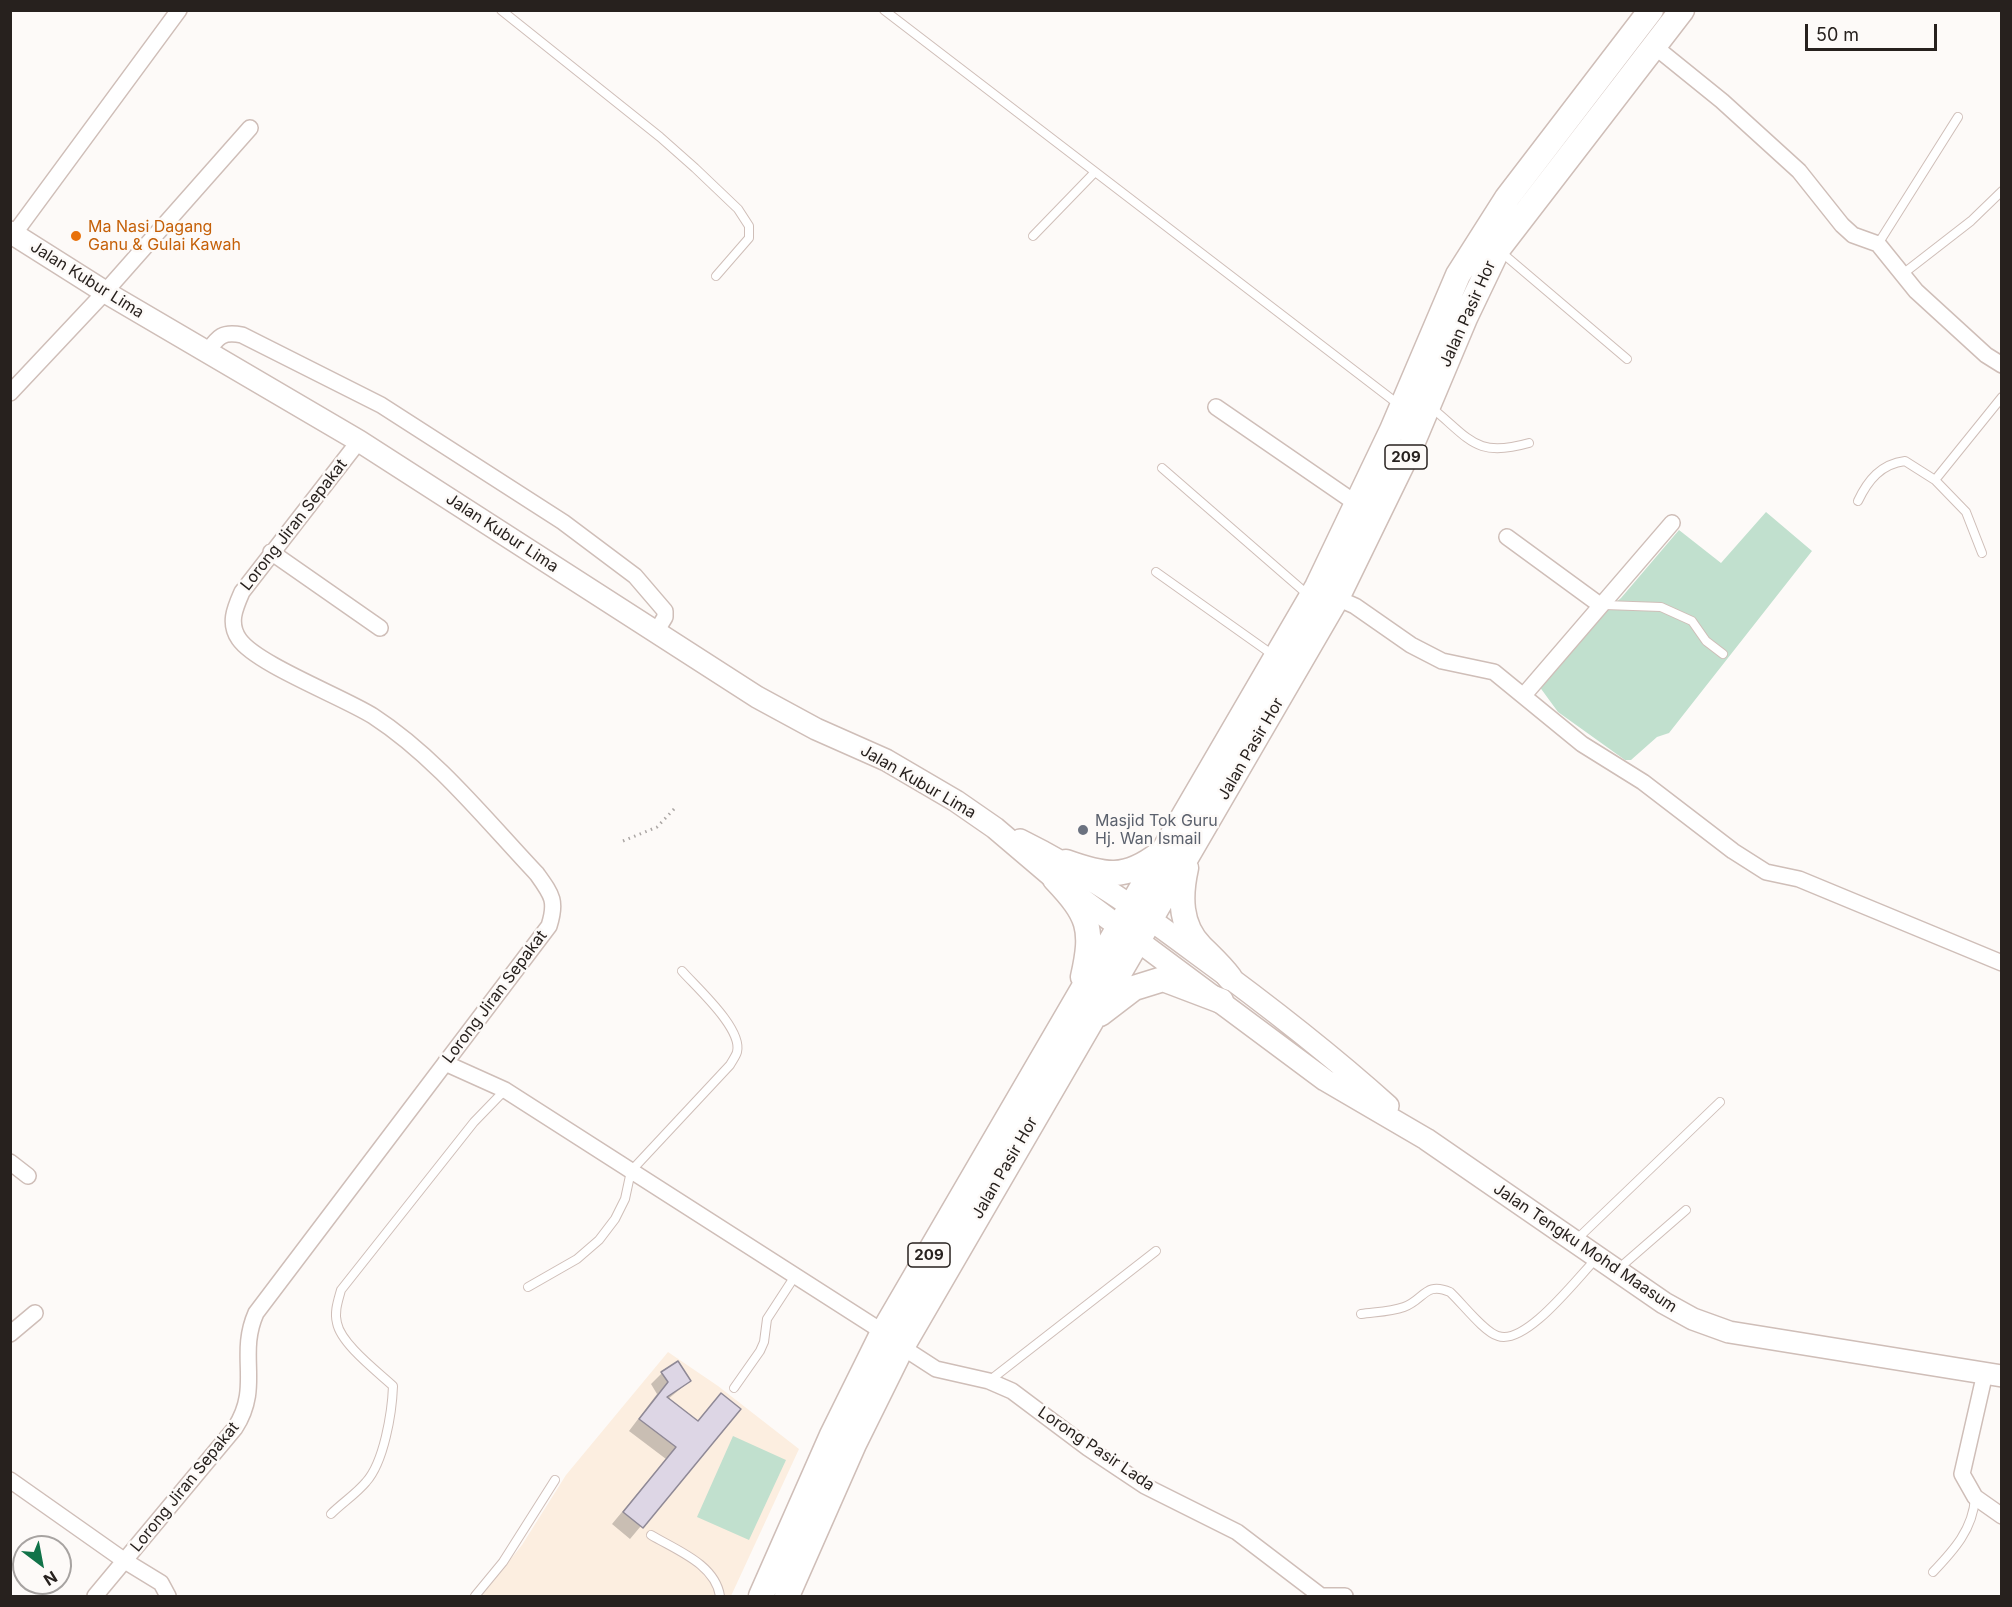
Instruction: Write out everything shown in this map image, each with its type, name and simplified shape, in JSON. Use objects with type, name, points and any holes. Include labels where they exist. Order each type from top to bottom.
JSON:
[{"type":"main road","name":"Jalan Pasir Hor","points":[[761,1596],[832,1435],[1090,1021],[1135,922],[1164,849],[1277,658],[1311,597],[1357,504],[1458,274],[1507,198],[1651,10]]},
{"type":"main road","name":"Jalan Pasir Hor","points":[[787,1596],[854,1444],[893,1340],[1080,994],[1189,857],[1337,598],[1498,249],[1682,10]]},
{"type":"main road","name":"Jalan Kubur Lima","points":[[12,233],[105,292],[359,441],[757,697],[816,729],[886,760],[956,801],[1135,922]]},
{"type":"main road","points":[[1061,871],[1119,874],[1142,866],[1164,849]]},
{"type":"main road","points":[[1189,857],[1183,885],[1184,917],[1198,945],[1220,965],[1230,978]]},
{"type":"main road","points":[[1061,871],[1084,914],[1089,930],[1090,946],[1080,994]]},
{"type":"main road","name":"Jalan Tengku Mohd Maasum","points":[[1135,922],[1230,978],[1336,1059],[1426,1140]]},
{"type":"main road","name":"Jalan Tengku Mohd Maasum","points":[[1135,922],[1221,1001],[1325,1080],[1426,1140],[1616,1271],[1693,1319],[1729,1332],[1993,1375]]},
{"type":"main road","points":[[1090,1021],[1134,988],[1163,979],[1221,1001]]},
{"type":"street","points":[[12,233],[178,10]]},
{"type":"street","points":[[1654,46],[1722,101],[1799,171],[1853,236],[1878,244],[1904,273],[1916,291],[1986,356],[2001,365]]},
{"type":"street","points":[[10,393],[105,292],[250,128]]},
{"type":"street","points":[[207,352],[220,335],[227,332],[242,335],[381,405],[563,522],[635,576],[664,611],[665,617],[656,632]]},
{"type":"street","points":[[1216,407],[1357,504]]},
{"type":"street","name":"Lorong Jiran Sepakat","points":[[95,1596],[246,1412],[249,1396],[248,1331],[256,1313],[549,926],[555,908],[549,890],[537,874],[426,758],[373,716],[285,670],[240,641],[233,630],[233,612],[242,592],[359,441]]},
{"type":"street","points":[[1524,695],[1672,523]]},
{"type":"street","points":[[1507,537],[1600,605]]},
{"type":"street","points":[[271,552],[380,628]]},
{"type":"street","points":[[1337,598],[1355,606],[1421,650],[1442,661],[1494,672],[1582,744],[1643,782],[1733,851],[1766,872],[1799,879],[2001,963]]},
{"type":"street","name":"Lorong Pasir Lada","points":[[445,1063],[505,1090],[936,1369],[989,1381],[1012,1391],[1088,1448],[1145,1486],[1237,1532],[1321,1596],[1345,1596]]},
{"type":"street","points":[[10,1162],[28,1176]]},
{"type":"street","points":[[10,1334],[35,1313]]},
{"type":"street","points":[[1993,1375],[1962,1474],[1975,1497],[2001,1516]]},
{"type":"street","points":[[10,1480],[125,1561],[161,1583],[168,1596]]},
{"type":"lane","points":[[501,10],[660,137],[738,209],[749,226],[749,238],[716,276]]},
{"type":"lane","points":[[884,10],[1402,406]]},
{"type":"lane","points":[[1878,244],[1958,117]]},
{"type":"lane","points":[[1033,236],[1095,172]]},
{"type":"lane","points":[[1904,273],[1971,221],[2001,191]]},
{"type":"lane","points":[[1498,249],[1627,359]]},
{"type":"lane","points":[[1935,480],[2001,397]]},
{"type":"lane","points":[[1428,405],[1487,450],[1504,450],[1528,443]]},
{"type":"lane","points":[[1858,501],[1873,477],[1895,462],[1905,461],[1935,480],[1966,512],[1982,553]]},
{"type":"lane","points":[[1162,468],[1311,597]]},
{"type":"lane","points":[[1156,572],[1277,658]]},
{"type":"lane","points":[[1600,605],[1661,607],[1692,621],[1706,641],[1724,654]]},
{"type":"lane","points":[[528,1287],[577,1259],[599,1240],[615,1219],[625,1199],[631,1171],[730,1065],[737,1052],[737,1040],[732,1027],[682,971]]},
{"type":"lane","points":[[331,1514],[368,1481],[383,1445],[393,1406],[393,1386],[345,1340],[337,1324],[336,1308],[341,1290],[474,1122],[505,1090]]},
{"type":"lane","points":[[1574,1242],[1720,1102]]},
{"type":"lane","points":[[1616,1271],[1686,1210]]},
{"type":"lane","points":[[989,1381],[1156,1251]]},
{"type":"lane","points":[[1360,1314],[1405,1307],[1431,1288],[1442,1288],[1450,1292],[1495,1336],[1507,1338],[1532,1326],[1597,1258]]},
{"type":"lane","points":[[734,1388],[764,1342],[767,1319],[795,1276]]},
{"type":"lane","points":[[475,1596],[503,1562],[555,1480]]},
{"type":"lane","points":[[1933,1572],[1961,1540],[1970,1523],[1975,1497]]},
{"type":"lane","points":[[651,1535],[707,1570],[719,1588],[720,1596]]},
{"type":"path","points":[[622,841],[657,827],[676,807]]},
{"type":"shaded area","points":[[668,1352],[718,1386],[799,1449],[731,1596],[481,1596],[522,1545],[566,1475]]},
{"type":"green space","points":[[1766,512],[1812,551],[1669,733],[1657,737],[1631,760],[1625,760],[1558,712],[1539,686],[1585,629],[1621,598],[1679,530],[1721,563]]},
{"type":"green space","points":[[733,1436],[786,1460],[749,1540],[697,1517]]},
{"type":"building","points":[[678,1361],[691,1381],[667,1397],[698,1421],[721,1393],[741,1409],[643,1528],[623,1512],[676,1447],[639,1419],[668,1382],[661,1372]]},
{"type":"place","name":"Ma Nasi Dagang Ganu & Gulai Kawah","points":[[76,236]]},
{"type":"place","name":"Masjid Tok Guru Hj. Wan Ismail","points":[[1083,830]]}]
